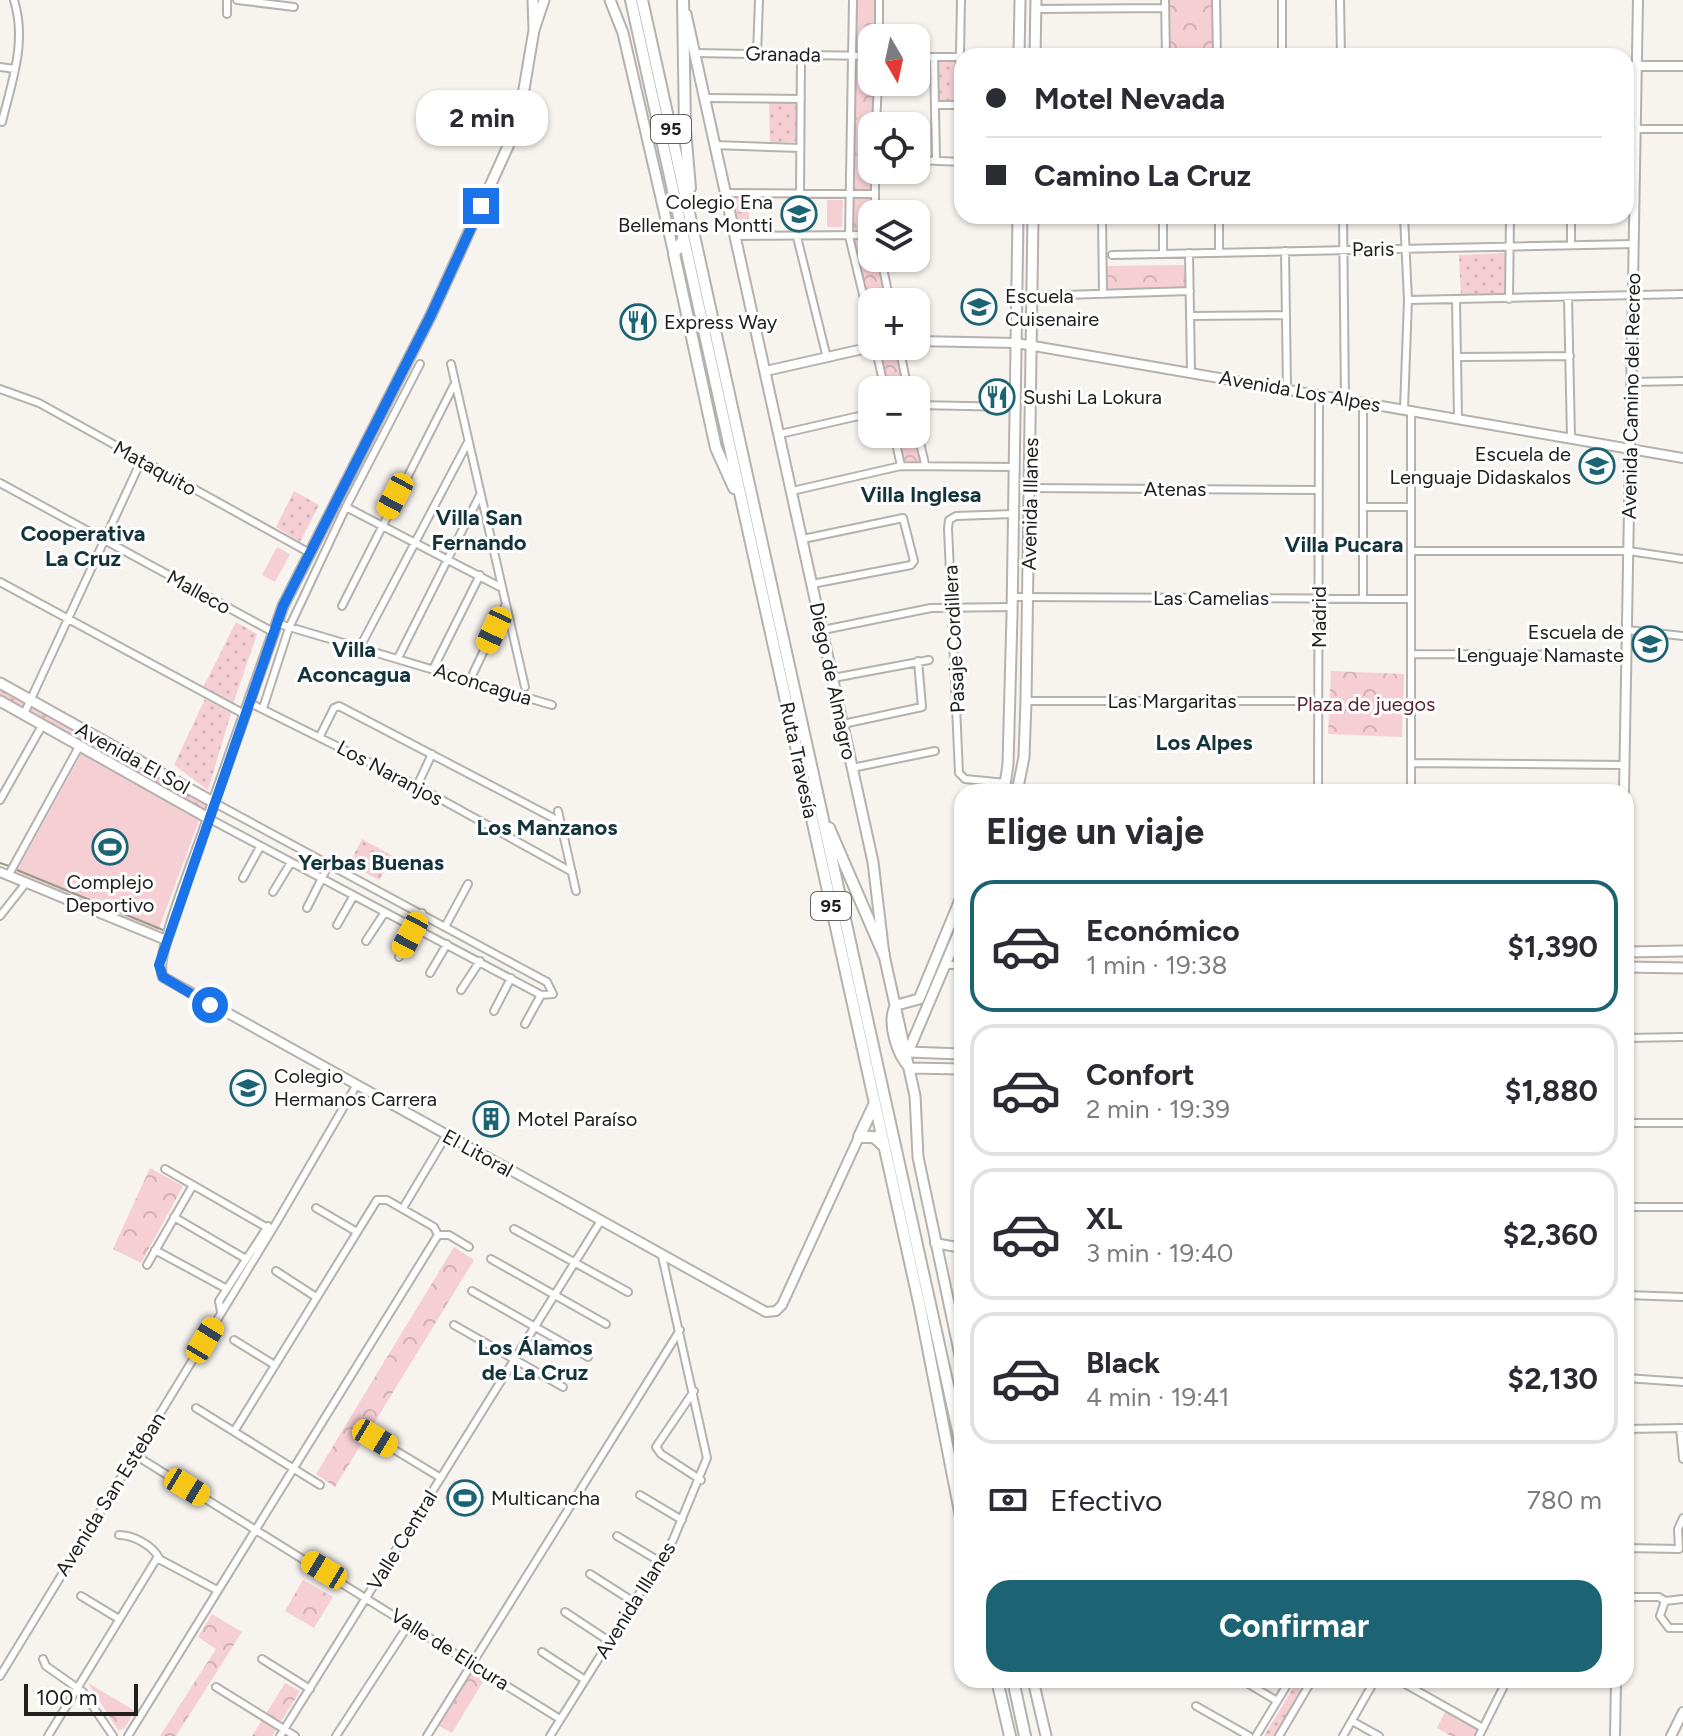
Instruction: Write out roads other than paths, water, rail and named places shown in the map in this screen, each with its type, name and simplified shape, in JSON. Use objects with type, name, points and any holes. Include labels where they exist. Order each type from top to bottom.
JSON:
[{"type":"highway","name":"Ruta Travesía","points":[[631,0],[875,1103],[954,1483]]},
{"type":"highway","name":"Ruta Travesía","points":[[642,0],[954,1413]]},
{"type":"highway","points":[[683,0],[686,151],[699,257]]},
{"type":"highway","points":[[683,240],[674,254],[716,448],[742,505]]},
{"type":"highway","points":[[818,800],[884,955]]},
{"type":"highway","points":[[875,1103],[859,1137],[874,1137],[884,1146]]},
{"type":"highway","points":[[999,1688],[1010,1736]]},
{"type":"highway","points":[[1015,1688],[1025,1736]]},
{"type":"main road","points":[[533,0],[534,30]]},
{"type":"main road","points":[[208,818],[274,627],[308,552],[431,315],[506,152],[522,101],[534,30],[544,0]]},
{"type":"main road","points":[[610,0],[623,33],[674,254]]},
{"type":"main road","name":"Diego de Almagro","points":[[683,0],[873,862],[884,955],[908,1052],[918,1157],[954,1329]]},
{"type":"main road","points":[[1019,48],[1020,0]]},
{"type":"main road","points":[[1035,48],[1036,5]]},
{"type":"main road","name":"Avenida Illanes","points":[[1005,784],[1012,602],[1018,224]]},
{"type":"main road","name":"Avenida Illanes","points":[[1019,784],[1024,757],[1029,597],[1033,224]]},
{"type":"main road","name":"Avenida El Sol","points":[[0,683],[213,802]]},
{"type":"main road","name":"Avenida El Sol","points":[[2,706],[43,724],[208,818]]},
{"type":"main road","points":[[954,915],[919,999],[897,1005],[893,1011],[893,1027],[901,1056],[910,1068],[954,1069]]},
{"type":"main road","points":[[954,945],[908,1052],[954,1054]]},
{"type":"main road","points":[[1634,952],[1683,951]]},
{"type":"main road","points":[[1634,967],[1683,968]]},
{"type":"main road","points":[[1035,1688],[1046,1736]]},
{"type":"street","points":[[2,122],[21,29],[14,0]]},
{"type":"street","points":[[227,0],[227,14]]},
{"type":"street","points":[[237,0],[294,7]]},
{"type":"street","points":[[757,54],[759,0]]},
{"type":"street","points":[[853,0],[849,236],[861,288]]},
{"type":"street","points":[[879,0],[879,24]]},
{"type":"street","points":[[961,0],[961,48]]},
{"type":"street","points":[[1114,0],[1114,9]]},
{"type":"street","points":[[1216,0],[1217,48]]},
{"type":"street","points":[[1282,0],[1282,48]]},
{"type":"street","points":[[1340,0],[1341,48]]},
{"type":"street","name":"Avenida Camino del Recreo","points":[[1634,98],[1638,0]]},
{"type":"street","points":[[1036,5],[1114,9],[1165,4],[1166,48]]},
{"type":"street","name":"Granada","points":[[695,53],[858,55]]},
{"type":"street","points":[[800,194],[801,55]]},
{"type":"street","points":[[930,57],[954,57]]},
{"type":"street","points":[[934,57],[936,161]]},
{"type":"street","points":[[1637,66],[1683,66]]},
{"type":"street","points":[[0,67],[15,69]]},
{"type":"street","points":[[704,98],[801,99]]},
{"type":"street","points":[[935,105],[954,105]]},
{"type":"street","points":[[1634,129],[1683,129]]},
{"type":"street","points":[[714,145],[800,148]]},
{"type":"street","points":[[930,161],[954,162]]},
{"type":"street","points":[[875,184],[875,200]]},
{"type":"street","points":[[725,193],[875,194]]},
{"type":"street","points":[[1102,224],[1103,294]]},
{"type":"street","points":[[1163,224],[1163,254]]},
{"type":"street","points":[[1219,224],[1219,252]]},
{"type":"street","points":[[1343,224],[1345,399]]},
{"type":"street","points":[[1404,224],[1411,507],[1411,784]]},
{"type":"street","points":[[1509,299],[1510,224]]},
{"type":"street","points":[[1571,224],[1571,245]]},
{"type":"street","name":"Avenida Camino del Recreo","points":[[1624,784],[1633,224]]},
{"type":"street","points":[[734,236],[858,236]]},
{"type":"street","points":[[797,237],[827,358]]},
{"type":"street","name":"Paris","points":[[1112,255],[1634,244]]},
{"type":"street","points":[[1285,251],[1287,388]]},
{"type":"street","points":[[1189,253],[1191,372]]},
{"type":"street","points":[[1032,296],[1190,291]]},
{"type":"street","points":[[1408,300],[1683,294]]},
{"type":"street","points":[[1568,298],[1571,438]]},
{"type":"street","points":[[1456,300],[1458,418]]},
{"type":"street","points":[[1190,316],[1286,315]]},
{"type":"street","name":"Avenida Los Alpes","points":[[930,341],[1032,345],[1683,458]]},
{"type":"street","points":[[766,371],[858,350]]},
{"type":"street","points":[[1458,357],[1570,356]]},
{"type":"street","points":[[263,708],[289,628],[346,507],[420,364]]},
{"type":"street","points":[[451,364],[525,687]]},
{"type":"street","points":[[1632,382],[1683,381]]},
{"type":"street","points":[[342,606],[380,524],[454,385]]},
{"type":"street","name":"Mataquito","points":[[0,389],[39,403],[308,552]]},
{"type":"street","name":"Madrid","points":[[1318,784],[1319,394]]},
{"type":"street","points":[[1363,402],[1363,599]]},
{"type":"street","points":[[930,405],[1015,407]]},
{"type":"street","points":[[780,434],[858,416]]},
{"type":"street","points":[[359,649],[468,442]]},
{"type":"street","points":[[897,448],[901,466]]},
{"type":"street","points":[[921,448],[925,464]]},
{"type":"street","points":[[24,714],[141,461]]},
{"type":"street","points":[[792,491],[901,466],[1014,467]]},
{"type":"street","name":"Malleco","points":[[0,483],[274,627]]},
{"type":"street","name":"Atenas","points":[[1030,488],[1319,490]]},
{"type":"street","points":[[398,658],[480,495]]},
{"type":"street","points":[[334,501],[502,588]]},
{"type":"street","points":[[1363,507],[1411,507]]},
{"type":"street","name":"Pasaje Cordillera","points":[[987,784],[965,779],[959,773],[949,520],[956,516],[1013,514]]},
{"type":"street","points":[[803,539],[903,518],[914,561],[911,565],[812,584]]},
{"type":"street","points":[[1411,551],[1629,551],[1683,559]]},
{"type":"street","points":[[433,669],[480,575]]},
{"type":"street","points":[[0,582],[244,714]]},
{"type":"street","name":"Las Camelias","points":[[823,630],[931,608],[1012,602],[1029,597],[1411,599]]},
{"type":"street","points":[[470,680],[506,604]]},
{"type":"street","name":"Aconcagua","points":[[274,627],[289,628],[398,658],[552,705]]},
{"type":"street","points":[[1627,630],[1683,636]]},
{"type":"street","points":[[1411,654],[1627,655]]},
{"type":"street","points":[[833,678],[929,660]]},
{"type":"street","points":[[843,724],[922,707],[918,661]]},
{"type":"street","name":"Las Margaritas","points":[[1026,701],[1319,701]]},
{"type":"street","name":"Los Naranjos","points":[[248,702],[417,786],[572,872]]},
{"type":"street","points":[[320,736],[334,708],[339,706],[559,821]]},
{"type":"street","points":[[0,800],[43,724]]},
{"type":"street","points":[[80,745],[4,874],[166,940],[208,818]]},
{"type":"street","points":[[852,768],[935,751]]},
{"type":"street","points":[[417,786],[432,754]]},
{"type":"street","points":[[1411,763],[1625,765]]},
{"type":"street","name":"Avenida El Sol","points":[[208,818],[541,995],[553,994],[547,982],[213,802]]},
{"type":"street","points":[[558,811],[576,891]]},
{"type":"street","points":[[243,878],[260,847]]},
{"type":"street","points":[[273,892],[290,864]]},
{"type":"street","points":[[307,908],[329,864]]},
{"type":"street","points":[[0,916],[26,883]]},
{"type":"street","points":[[446,925],[468,884]]},
{"type":"street","points":[[337,925],[353,897]]},
{"type":"street","points":[[366,941],[385,912]]},
{"type":"street","points":[[399,957],[422,913]]},
{"type":"street","name":"El Litoral","points":[[166,940],[159,965],[163,977],[766,1312],[776,1311],[782,1305],[859,1137]]},
{"type":"street","points":[[430,973],[447,944]]},
{"type":"street","points":[[461,990],[480,961]]},
{"type":"street","points":[[934,964],[954,965]]},
{"type":"street","points":[[494,1011],[511,978]]},
{"type":"street","points":[[525,1024],[541,995]]},
{"type":"street","points":[[1634,1038],[1683,1037]]},
{"type":"street","name":"Avenida San Esteban","points":[[0,1676],[278,1220],[356,1086]]},
{"type":"street","points":[[1634,1123],[1683,1123]]},
{"type":"street","points":[[403,1208],[446,1136]]},
{"type":"street","points":[[165,1169],[266,1227]]},
{"type":"street","points":[[147,1265],[193,1185]]},
{"type":"street","points":[[235,1430],[377,1200],[381,1198],[403,1208],[434,1227],[438,1235]]},
{"type":"street","points":[[1634,1207],[1683,1207]]},
{"type":"street","points":[[316,1208],[357,1232]]},
{"type":"street","points":[[174,1217],[246,1259]]},
{"type":"street","name":"Avenida San Esteban","points":[[221,1313],[219,1301],[266,1227],[278,1220]]},
{"type":"street","name":"Valle Central","points":[[282,1733],[600,1222]]},
{"type":"street","points":[[514,1229],[628,1292]]},
{"type":"street","points":[[438,1235],[449,1235],[469,1247]]},
{"type":"street","points":[[128,1736],[438,1235]]},
{"type":"street","points":[[935,1243],[954,1247]]},
{"type":"street","points":[[155,1250],[227,1289]]},
{"type":"street","points":[[662,1256],[694,1391],[656,1447],[661,1454],[701,1480]]},
{"type":"street","points":[[491,1259],[606,1324]]},
{"type":"street","points":[[276,1271],[316,1297]]},
{"type":"street","points":[[472,1291],[588,1357]]},
{"type":"street","points":[[1634,1295],[1683,1297]]},
{"type":"street","points":[[454,1325],[563,1387]]},
{"type":"street","points":[[427,1736],[680,1330]]},
{"type":"street","points":[[234,1340],[273,1364]]},
{"type":"street","points":[[1634,1379],[1683,1382]]},
{"type":"street","name":"Avenida Illanes","points":[[550,1736],[659,1561],[701,1480],[707,1458],[694,1391]]},
{"type":"street","points":[[196,1408],[320,1485]]},
{"type":"street","points":[[1634,1429],[1682,1428],[1683,1459]]},
{"type":"street","points":[[375,1438],[441,1478]]},
{"type":"street","name":"Valle de Elicura","points":[[135,1455],[560,1719]]},
{"type":"street","points":[[640,1495],[682,1520]]},
{"type":"street","points":[[1634,1548],[1681,1549],[1678,1529],[1683,1518]]},
{"type":"street","points":[[119,1535],[131,1536],[155,1551],[159,1558],[217,1590]]},
{"type":"street","points":[[617,1536],[659,1561]]},
{"type":"street","points":[[48,1736],[159,1558]]},
{"type":"street","points":[[590,1574],[634,1602]]},
{"type":"street","points":[[81,1596],[119,1619]]},
{"type":"street","points":[[1634,1597],[1659,1597],[1665,1601],[1683,1599]]},
{"type":"street","points":[[1665,1601],[1660,1610],[1661,1621],[1669,1628],[1683,1628]]},
{"type":"street","points":[[565,1612],[609,1641]]},
{"type":"street","points":[[336,1736],[409,1624]]},
{"type":"street","points":[[542,1652],[585,1680]]},
{"type":"street","points":[[43,1659],[46,1666],[78,1687],[113,1736]]},
{"type":"street","points":[[262,1659],[310,1689]]},
{"type":"street","points":[[216,1687],[282,1733],[295,1736]]},
{"type":"street","points":[[1255,1688],[1277,1701]]},
{"type":"street","points":[[1256,1736],[1285,1688]]},
{"type":"street","points":[[1279,1736],[1307,1688]]},
{"type":"street","points":[[1343,1736],[1371,1688]]},
{"type":"street","points":[[1412,1688],[1483,1728]]},
{"type":"street","points":[[1479,1736],[1503,1688]]},
{"type":"street","points":[[1615,1736],[1616,1688]]},
{"type":"street","points":[[1196,1706],[1249,1736]]},
{"type":"street","points":[[1671,1736],[1683,1712]]},
{"type":"street","points":[[1352,1721],[1379,1736]]},
{"type":"waterway","points":[[0,863],[9,866]]},
{"type":"waterway","points":[[17,870],[163,930]]},
{"type":"place","name":"Colegio Ena Bellemans Montti","points":[[799,214]]},
{"type":"place","name":"Escuela Cuisenaire","points":[[979,307]]},
{"type":"place","name":"Express Way","points":[[638,322]]},
{"type":"place","name":"Sushi La Lokura","points":[[997,397]]},
{"type":"place","name":"Escuela de Lenguaje Didaskalos","points":[[1597,466]]},
{"type":"place","name":"Escuela de Lenguaje Namaste","points":[[1650,644]]},
{"type":"place","name":"Complejo Deportivo","points":[[110,847]]},
{"type":"place","name":"Colegio Hermanos Carrera","points":[[248,1088]]},
{"type":"place","name":"Motel Paraíso","points":[[491,1119]]},
{"type":"place","name":"Multicancha","points":[[465,1498]]},
{"type":"district","name":"Villa Inglesa","points":[[921,494]]},
{"type":"district","name":"Villa San Fernando","points":[[479,530]]},
{"type":"district","name":"Villa Pucara","points":[[1344,544]]},
{"type":"district","name":"Cooperativa La Cruz","points":[[83,546]]},
{"type":"district","name":"Villa Aconcagua","points":[[354,662]]},
{"type":"district","name":"Los Alpes","points":[[1204,742]]},
{"type":"district","name":"Los Manzanos","points":[[547,827]]},
{"type":"district","name":"Yerbas Buenas","points":[[371,862]]},
{"type":"district","name":"Los Álamos de La Cruz","points":[[535,1360]]},
{"type":"park label","name":"Plaza de juegos","points":[[1366,704]]}]
